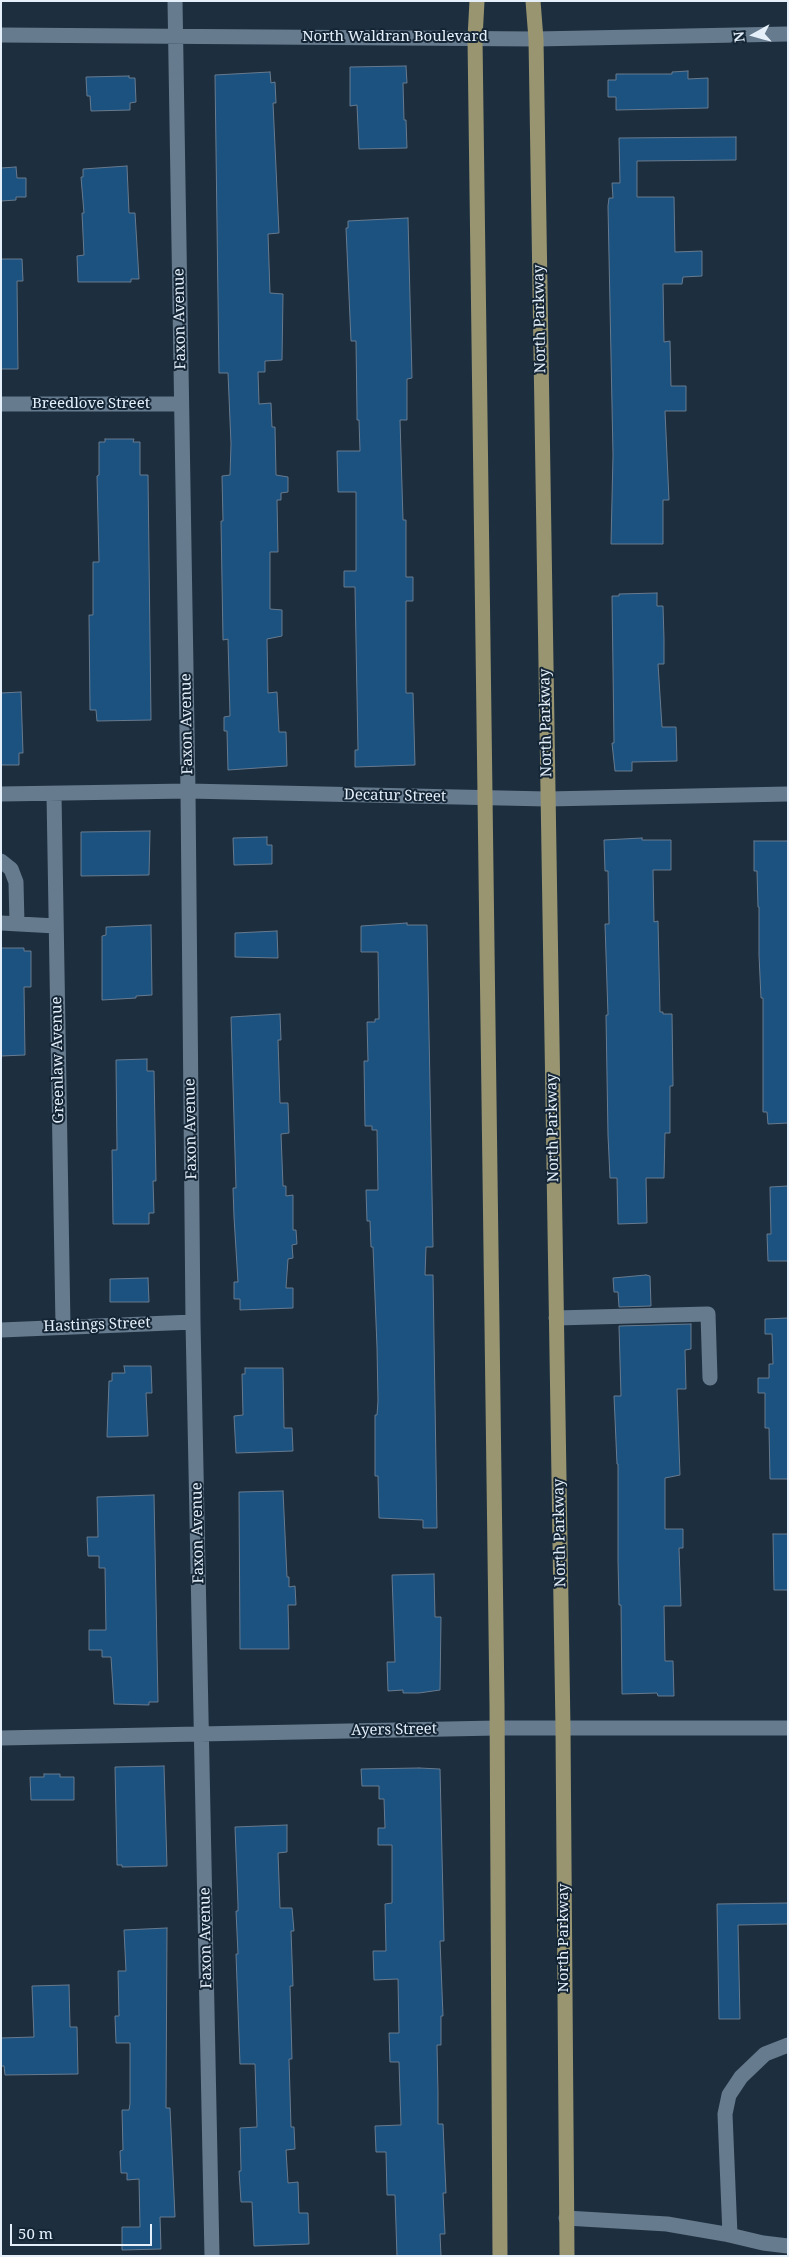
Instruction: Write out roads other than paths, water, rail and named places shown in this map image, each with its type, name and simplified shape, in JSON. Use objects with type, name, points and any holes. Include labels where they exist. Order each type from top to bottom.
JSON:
[{"type":"main road","points":[[477,1],[474,38],[497,1728],[500,2256]]},
{"type":"main road","name":"North Parkway","points":[[533,1],[536,39],[563,1729],[567,2256]]},
{"type":"street","name":"Faxon Avenue","points":[[174,1],[188,791],[193,1322],[212,2256]]},
{"type":"street","name":"North Waldran Boulevard","points":[[1,35],[536,39],[788,34]]},
{"type":"street","name":"Breedlove Street","points":[[1,404],[181,404]]},
{"type":"street","name":"Decatur Street","points":[[1,794],[188,791],[547,799],[788,794]]},
{"type":"street","name":"Greenlaw Avenue","points":[[54,794],[63,1326]]},
{"type":"street","points":[[1,862],[11,869],[16,882],[17,924]]},
{"type":"street","points":[[1,923],[56,926]]},
{"type":"street","points":[[556,1318],[708,1314],[710,1378]]},
{"type":"street","name":"Hastings Street","points":[[1,1330],[193,1322]]},
{"type":"street","name":"Ayers Street","points":[[1,1738],[497,1728],[788,1728]]},
{"type":"street","points":[[730,2235],[725,2114],[729,2094],[741,2077],[765,2054],[788,2045]]},
{"type":"street","points":[[566,2218],[667,2224],[763,2243],[788,2246]]}]
